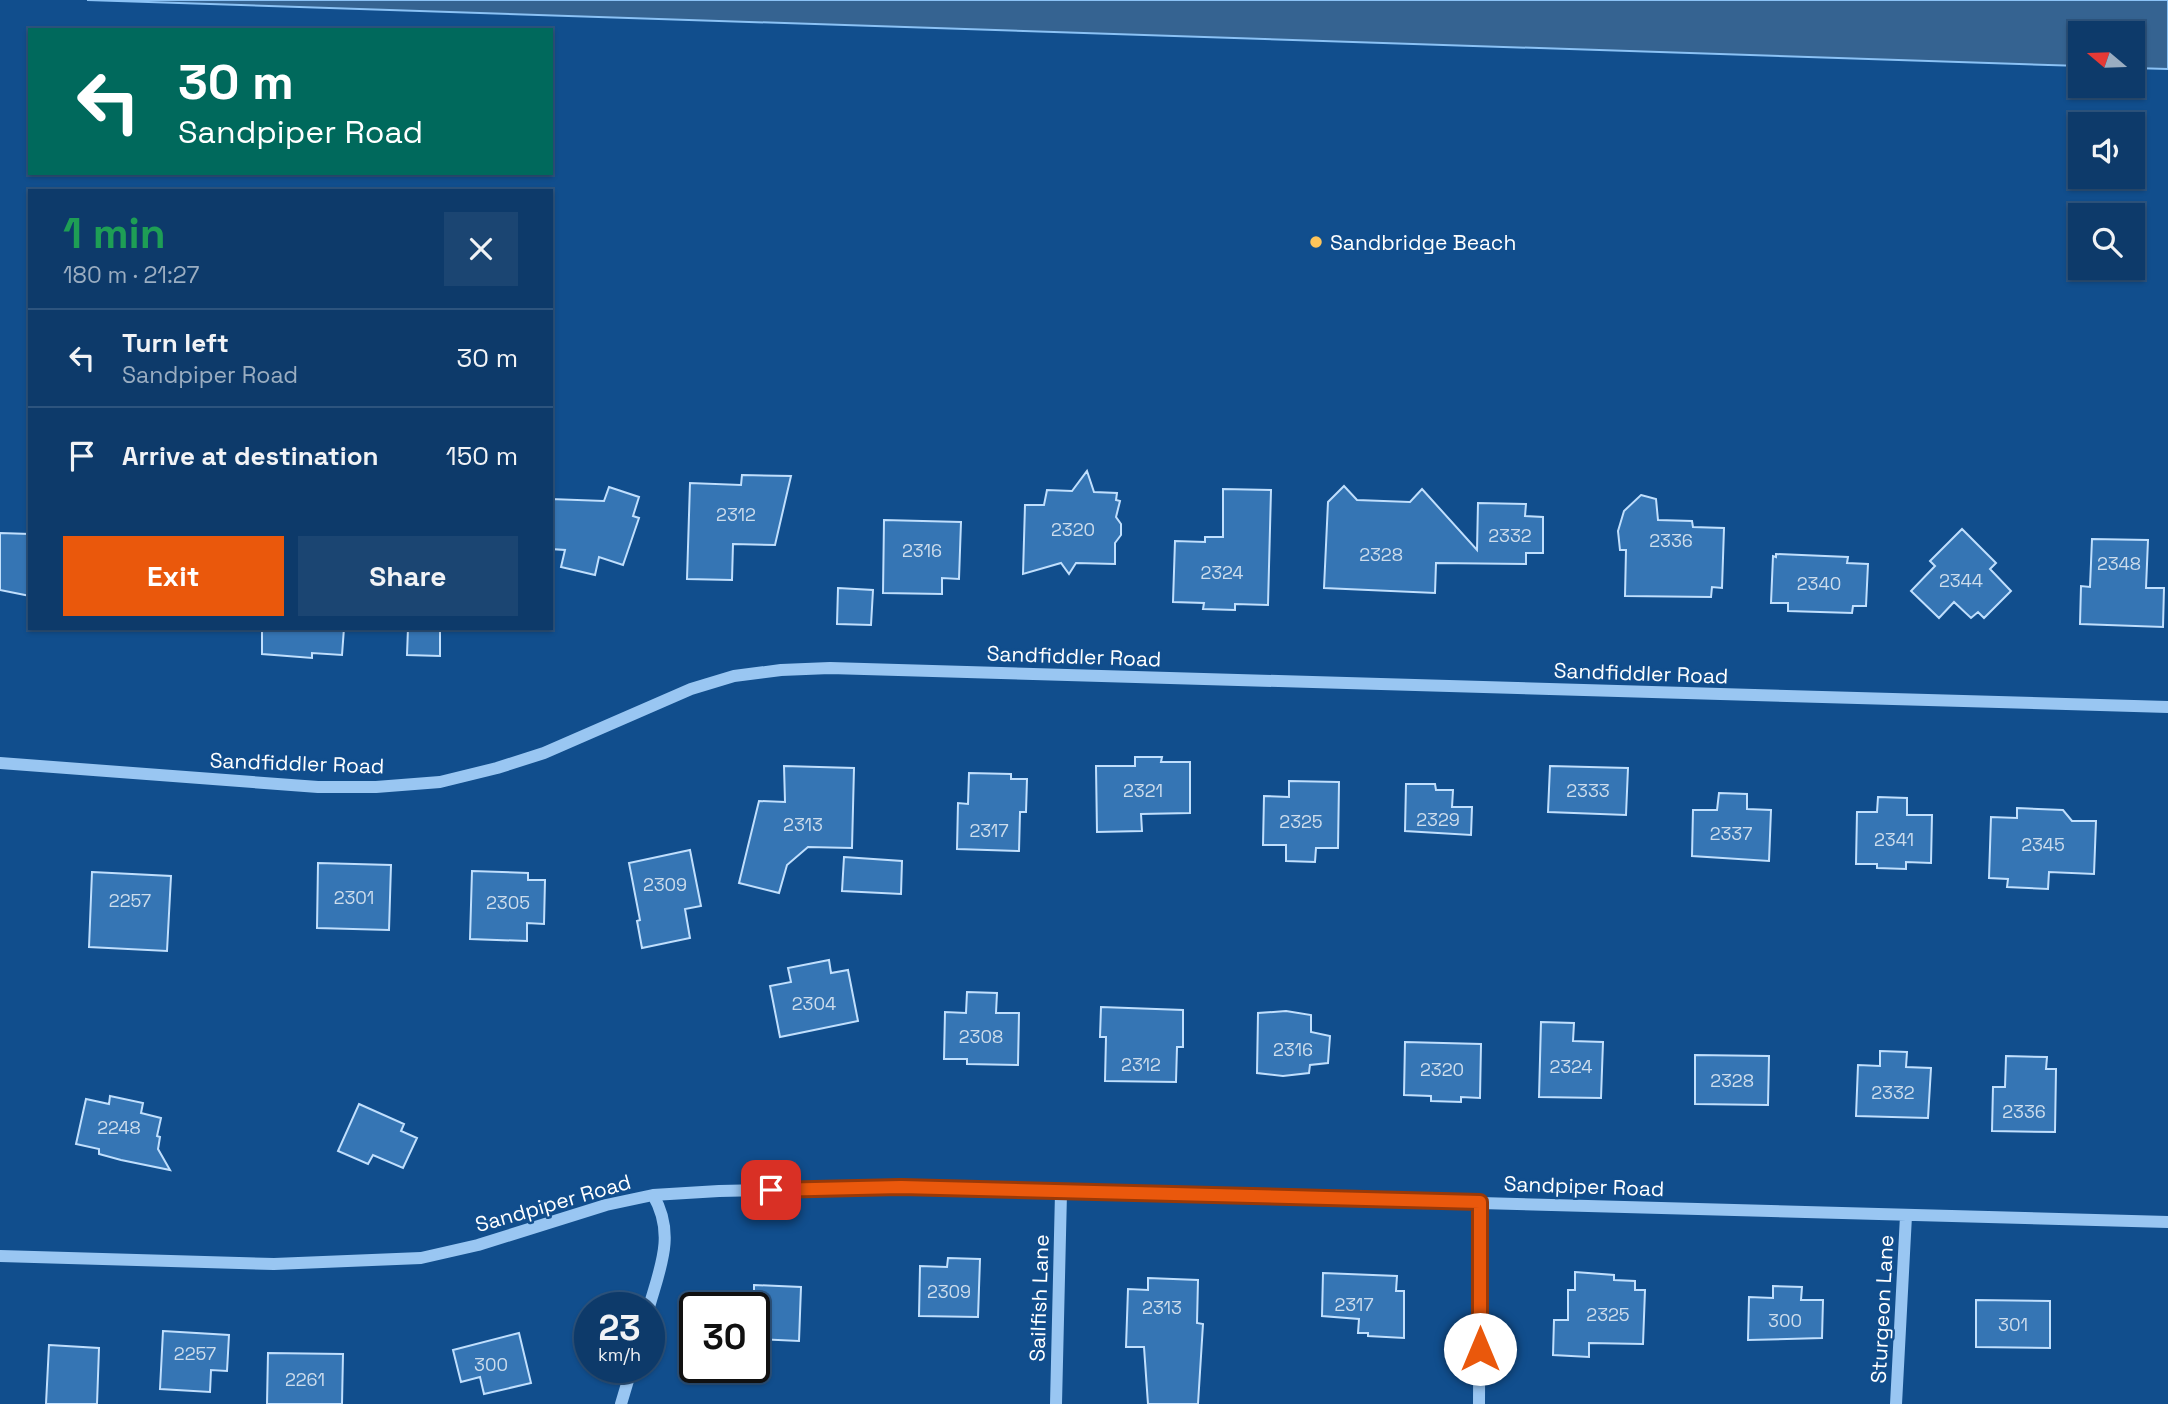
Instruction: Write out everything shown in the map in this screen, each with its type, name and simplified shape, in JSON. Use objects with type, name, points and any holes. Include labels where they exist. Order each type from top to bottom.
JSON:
[{"type":"street","name":"Sandfiddler Road","points":[[0,763],[318,787],[376,787],[440,782],[497,768],[544,752],[691,689],[734,676],[781,670],[831,668],[2168,708]]},
{"type":"street","name":"Sandpiper Road","points":[[0,1256],[274,1264],[421,1258],[478,1245],[606,1205],[653,1195],[901,1187],[2168,1222]]},
{"type":"street","name":"Sailfish Lane","points":[[1056,1404],[1061,1193]]},
{"type":"street","points":[[653,1195],[665,1227],[665,1250],[653,1292]]},
{"type":"street","points":[[1479,1404],[1480,1202]]},
{"type":"street","name":"Sturgeon Lane","points":[[1896,1404],[1906,1216]]},
{"type":"street","points":[[621,1404],[627,1383]]},
{"type":"water","points":[[87,0],[2168,0],[2168,69],[2146,68],[2146,21],[2068,21],[2068,66]]},
{"type":"building","points":[[1087,471],[1094,492],[1117,493],[1116,500],[1120,501],[1116,517],[1121,524],[1121,535],[1115,543],[1115,564],[1076,563],[1069,574],[1061,563],[1023,574],[1025,505],[1044,505],[1047,490],[1072,491]]},
{"type":"building","points":[[742,475],[791,476],[775,545],[733,544],[732,580],[687,579],[690,483],[741,485]]},
{"type":"building","points":[[1344,486],[1357,500],[1410,502],[1422,489],[1477,550],[1478,503],[1526,504],[1525,516],[1543,517],[1543,553],[1526,553],[1526,564],[1436,563],[1435,593],[1324,588],[1328,502]]},
{"type":"building","points":[[609,487],[639,497],[633,516],[639,518],[623,565],[599,557],[595,575],[561,567],[565,550],[553,549],[553,499],[604,501]]},
{"type":"building","points":[[1223,489],[1271,490],[1268,605],[1235,604],[1235,610],[1203,609],[1204,603],[1173,602],[1175,541],[1205,542],[1205,537],[1223,537]]},
{"type":"building","points":[[1641,495],[1656,499],[1658,520],[1692,521],[1693,527],[1724,528],[1722,588],[1712,587],[1711,597],[1625,596],[1626,550],[1620,550],[1618,531],[1624,511]]},
{"type":"building","points":[[884,520],[961,522],[959,579],[942,578],[942,594],[883,593]]},
{"type":"building","points":[[1962,529],[1996,563],[1990,569],[2011,591],[1984,618],[1978,612],[1971,618],[1954,602],[1939,618],[1911,591],[1935,566],[1930,561]]},
{"type":"building","points":[[0,533],[28,534],[28,596],[0,590]]},
{"type":"building","points":[[2092,539],[2148,540],[2146,588],[2164,588],[2163,627],[2080,624],[2081,586],[2090,587]]},
{"type":"building","points":[[1776,554],[1848,557],[1847,563],[1868,564],[1866,606],[1853,606],[1852,613],[1788,611],[1788,603],[1771,603],[1773,556],[1776,557]]},
{"type":"building","points":[[838,588],[873,590],[871,625],[837,624]]},
{"type":"building","points":[[262,630],[344,630],[342,655],[312,653],[312,658],[262,654]]},
{"type":"building","points":[[408,630],[440,630],[440,656],[407,655]]},
{"type":"building","points":[[1135,757],[1162,757],[1161,762],[1190,762],[1190,813],[1141,814],[1142,831],[1097,832],[1096,766],[1135,766]]},
{"type":"building","points":[[784,766],[854,768],[852,848],[808,847],[787,865],[779,893],[739,883],[759,801],[785,802]]},
{"type":"building","points":[[1550,766],[1628,768],[1626,815],[1548,812]]},
{"type":"building","points":[[969,773],[1011,774],[1011,779],[1027,779],[1026,812],[1020,812],[1019,851],[957,849],[958,803],[968,804]]},
{"type":"building","points":[[1289,781],[1339,782],[1338,848],[1316,848],[1315,862],[1286,861],[1286,845],[1263,845],[1264,796],[1289,797]]},
{"type":"building","points":[[1406,784],[1435,784],[1436,790],[1453,790],[1452,807],[1472,807],[1471,835],[1405,831]]},
{"type":"building","points":[[1719,793],[1747,794],[1747,809],[1771,810],[1769,861],[1692,856],[1693,810],[1717,810]]},
{"type":"building","points":[[1878,797],[1907,798],[1907,815],[1932,815],[1931,863],[1906,862],[1906,869],[1856,864],[1857,812],[1877,812]]},
{"type":"building","points":[[2017,808],[2063,810],[2072,821],[2096,821],[2094,874],[2049,872],[2048,889],[2007,887],[2008,879],[1989,878],[1991,817],[2017,818]]},
{"type":"building","points":[[690,850],[701,906],[685,909],[690,938],[642,948],[637,921],[640,920],[629,863]]},
{"type":"building","points":[[844,857],[902,861],[901,894],[842,891]]},
{"type":"building","points":[[318,863],[391,865],[389,930],[317,928]]},
{"type":"building","points":[[472,871],[528,873],[528,880],[545,880],[544,924],[527,923],[527,941],[470,939]]},
{"type":"building","points":[[92,872],[171,876],[167,951],[89,947]]},
{"type":"building","points":[[829,960],[831,973],[848,970],[858,1021],[780,1037],[770,986],[791,982],[788,968]]},
{"type":"building","points":[[967,992],[997,993],[996,1013],[1019,1013],[1018,1065],[967,1064],[967,1059],[944,1059],[945,1012],[966,1013]]},
{"type":"building","points":[[1101,1007],[1183,1010],[1183,1047],[1177,1047],[1176,1082],[1105,1081],[1106,1037],[1100,1037]]},
{"type":"building","points":[[1286,1011],[1311,1015],[1311,1032],[1330,1036],[1328,1063],[1310,1065],[1309,1073],[1283,1076],[1257,1073],[1258,1013]]},
{"type":"building","points":[[1541,1022],[1574,1023],[1573,1041],[1603,1042],[1601,1098],[1539,1097]]},
{"type":"building","points":[[1405,1042],[1481,1044],[1480,1098],[1461,1097],[1461,1102],[1431,1101],[1431,1096],[1404,1095]]},
{"type":"building","points":[[1880,1051],[1907,1052],[1906,1067],[1931,1068],[1928,1118],[1856,1116],[1858,1065],[1880,1066]]},
{"type":"building","points":[[1695,1055],[1769,1056],[1768,1105],[1695,1104]]},
{"type":"building","points":[[2006,1056],[2047,1057],[2046,1069],[2056,1069],[2055,1132],[1992,1131],[1993,1087],[2005,1087]]},
{"type":"building","points":[[110,1096],[143,1103],[141,1113],[161,1118],[157,1136],[160,1137],[158,1149],[170,1170],[99,1154],[99,1149],[76,1144],[86,1099],[109,1104]]},
{"type":"building","points":[[359,1104],[404,1124],[401,1131],[417,1138],[403,1168],[373,1155],[368,1164],[338,1151]]},
{"type":"building","points":[[948,1258],[980,1259],[978,1317],[919,1316],[920,1266],[947,1267]]},
{"type":"building","points":[[1575,1272],[1614,1275],[1614,1280],[1635,1281],[1635,1290],[1645,1290],[1643,1344],[1589,1343],[1589,1357],[1553,1355],[1554,1320],[1568,1320],[1568,1290],[1575,1290]]},
{"type":"building","points":[[1323,1273],[1397,1276],[1396,1291],[1404,1291],[1404,1338],[1368,1336],[1368,1333],[1358,1333],[1359,1319],[1322,1316]]},
{"type":"building","points":[[1148,1278],[1198,1280],[1197,1323],[1203,1324],[1198,1404],[1148,1404],[1144,1347],[1126,1347],[1128,1289],[1148,1290]]},
{"type":"building","points":[[754,1285],[801,1287],[799,1341],[770,1340],[770,1292],[754,1292]]},
{"type":"building","points":[[1773,1286],[1802,1287],[1801,1300],[1823,1300],[1822,1338],[1748,1340],[1749,1297],[1773,1298]]},
{"type":"building","points":[[1976,1300],[2050,1301],[2050,1348],[1976,1347]]},
{"type":"building","points":[[163,1331],[229,1335],[227,1371],[211,1370],[210,1392],[160,1389]]},
{"type":"building","points":[[519,1333],[531,1383],[484,1394],[480,1377],[461,1382],[453,1350]]},
{"type":"building","points":[[49,1345],[99,1348],[97,1404],[46,1404]]},
{"type":"building","points":[[268,1353],[343,1354],[342,1404],[267,1404]]},
{"type":"place","name":"Sandbridge Beach","points":[[1316,242]]},
{"type":"route","points":[[771,1190],[901,1187],[1480,1202],[1480,1349]]}]
